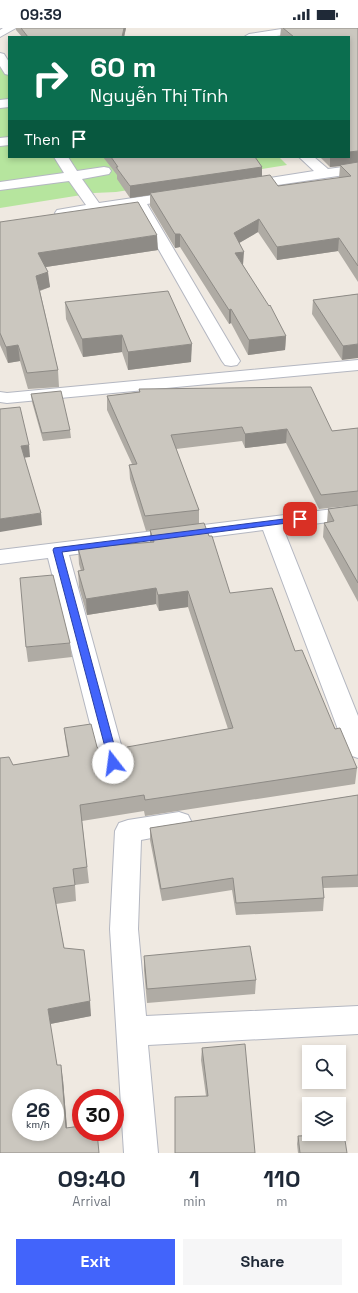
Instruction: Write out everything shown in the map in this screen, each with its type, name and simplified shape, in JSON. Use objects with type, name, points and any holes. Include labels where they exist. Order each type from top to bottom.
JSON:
[{"type":"street","points":[[257,36],[309,28]]},
{"type":"street","points":[[0,56],[6,71]]},
{"type":"street","points":[[62,158],[95,208]]},
{"type":"street","points":[[307,158],[324,173]]},
{"type":"street","points":[[232,188],[358,169]]},
{"type":"street","points":[[0,186],[104,171]]},
{"type":"street","points":[[51,215],[193,193]]},
{"type":"street","points":[[139,202],[232,361]]},
{"type":"street","points":[[0,397],[7,398],[358,365]]},
{"type":"street","points":[[0,557],[358,512]]},
{"type":"street","points":[[271,523],[358,748]]},
{"type":"street","points":[[58,550],[113,763]]},
{"type":"street","points":[[141,1153],[133,1031],[124,929],[128,831],[204,819]]},
{"type":"street","points":[[133,1031],[358,1020]]},
{"type":"green space","points":[[8,60],[8,158],[280,158],[287,165],[116,192],[94,193],[0,208],[0,61]]},
{"type":"building","points":[[21,28],[124,28],[122,36],[27,36]]},
{"type":"building","points":[[283,28],[358,28],[358,151],[350,152],[350,36],[293,36]]},
{"type":"building","points":[[112,158],[256,158],[262,167],[130,186],[116,167],[118,167]]},
{"type":"building","points":[[358,162],[358,266],[339,238],[277,247],[259,219],[234,233],[244,252],[235,253],[269,306],[270,305],[286,336],[249,340],[231,309],[229,310],[180,234],[175,234],[150,193],[270,175],[278,186],[351,176],[340,165]]},
{"type":"building","points":[[138,202],[157,235],[38,253],[48,272],[36,276],[58,370],[27,373],[18,345],[6,347],[0,333],[0,222]]},
{"type":"building","points":[[168,291],[192,344],[128,352],[122,335],[82,339],[65,302]]},
{"type":"building","points":[[358,294],[358,344],[343,346],[313,300]]},
{"type":"building","points":[[311,387],[332,431],[358,428],[358,491],[321,495],[287,429],[245,434],[242,427],[171,435],[199,510],[145,516],[129,465],[137,464],[107,396],[140,392],[139,389]]},
{"type":"building","points":[[61,391],[70,430],[42,433],[31,394]]},
{"type":"building","points":[[20,407],[29,445],[21,446],[41,513],[0,519],[0,409]]},
{"type":"building","points":[[358,505],[358,583],[324,523],[334,521],[328,509]]},
{"type":"building","points":[[204,523],[209,536],[212,536],[230,593],[272,588],[295,651],[302,650],[335,729],[340,728],[357,768],[145,800],[144,795],[80,805],[87,867],[73,869],[75,885],[53,888],[64,948],[84,950],[90,1001],[48,1009],[57,1065],[61,1065],[63,1089],[12,1089],[12,1141],[64,1141],[64,1103],[66,1128],[72,1127],[72,1141],[98,1141],[99,1153],[0,1153],[0,758],[9,757],[13,765],[69,756],[64,728],[91,724],[97,747],[102,754],[112,758],[122,755],[127,747],[233,728],[188,591],[158,595],[156,588],[86,599],[78,571],[84,570],[78,548],[154,542],[150,530]]},
{"type":"building","points":[[53,575],[70,643],[26,647],[20,578]]},
{"type":"building","points":[[358,795],[358,875],[322,877],[324,898],[236,903],[233,878],[161,889],[150,828]]},
{"type":"building","points":[[250,946],[256,980],[147,989],[144,956]]},
{"type":"building","points":[[245,1044],[255,1153],[175,1153],[175,1097],[208,1096],[202,1048]]},
{"type":"building","points":[[298,1136],[302,1136],[302,1141],[345,1141],[347,1153],[300,1153]]},
{"type":"route","points":[[113,763],[58,550],[300,519]]}]
